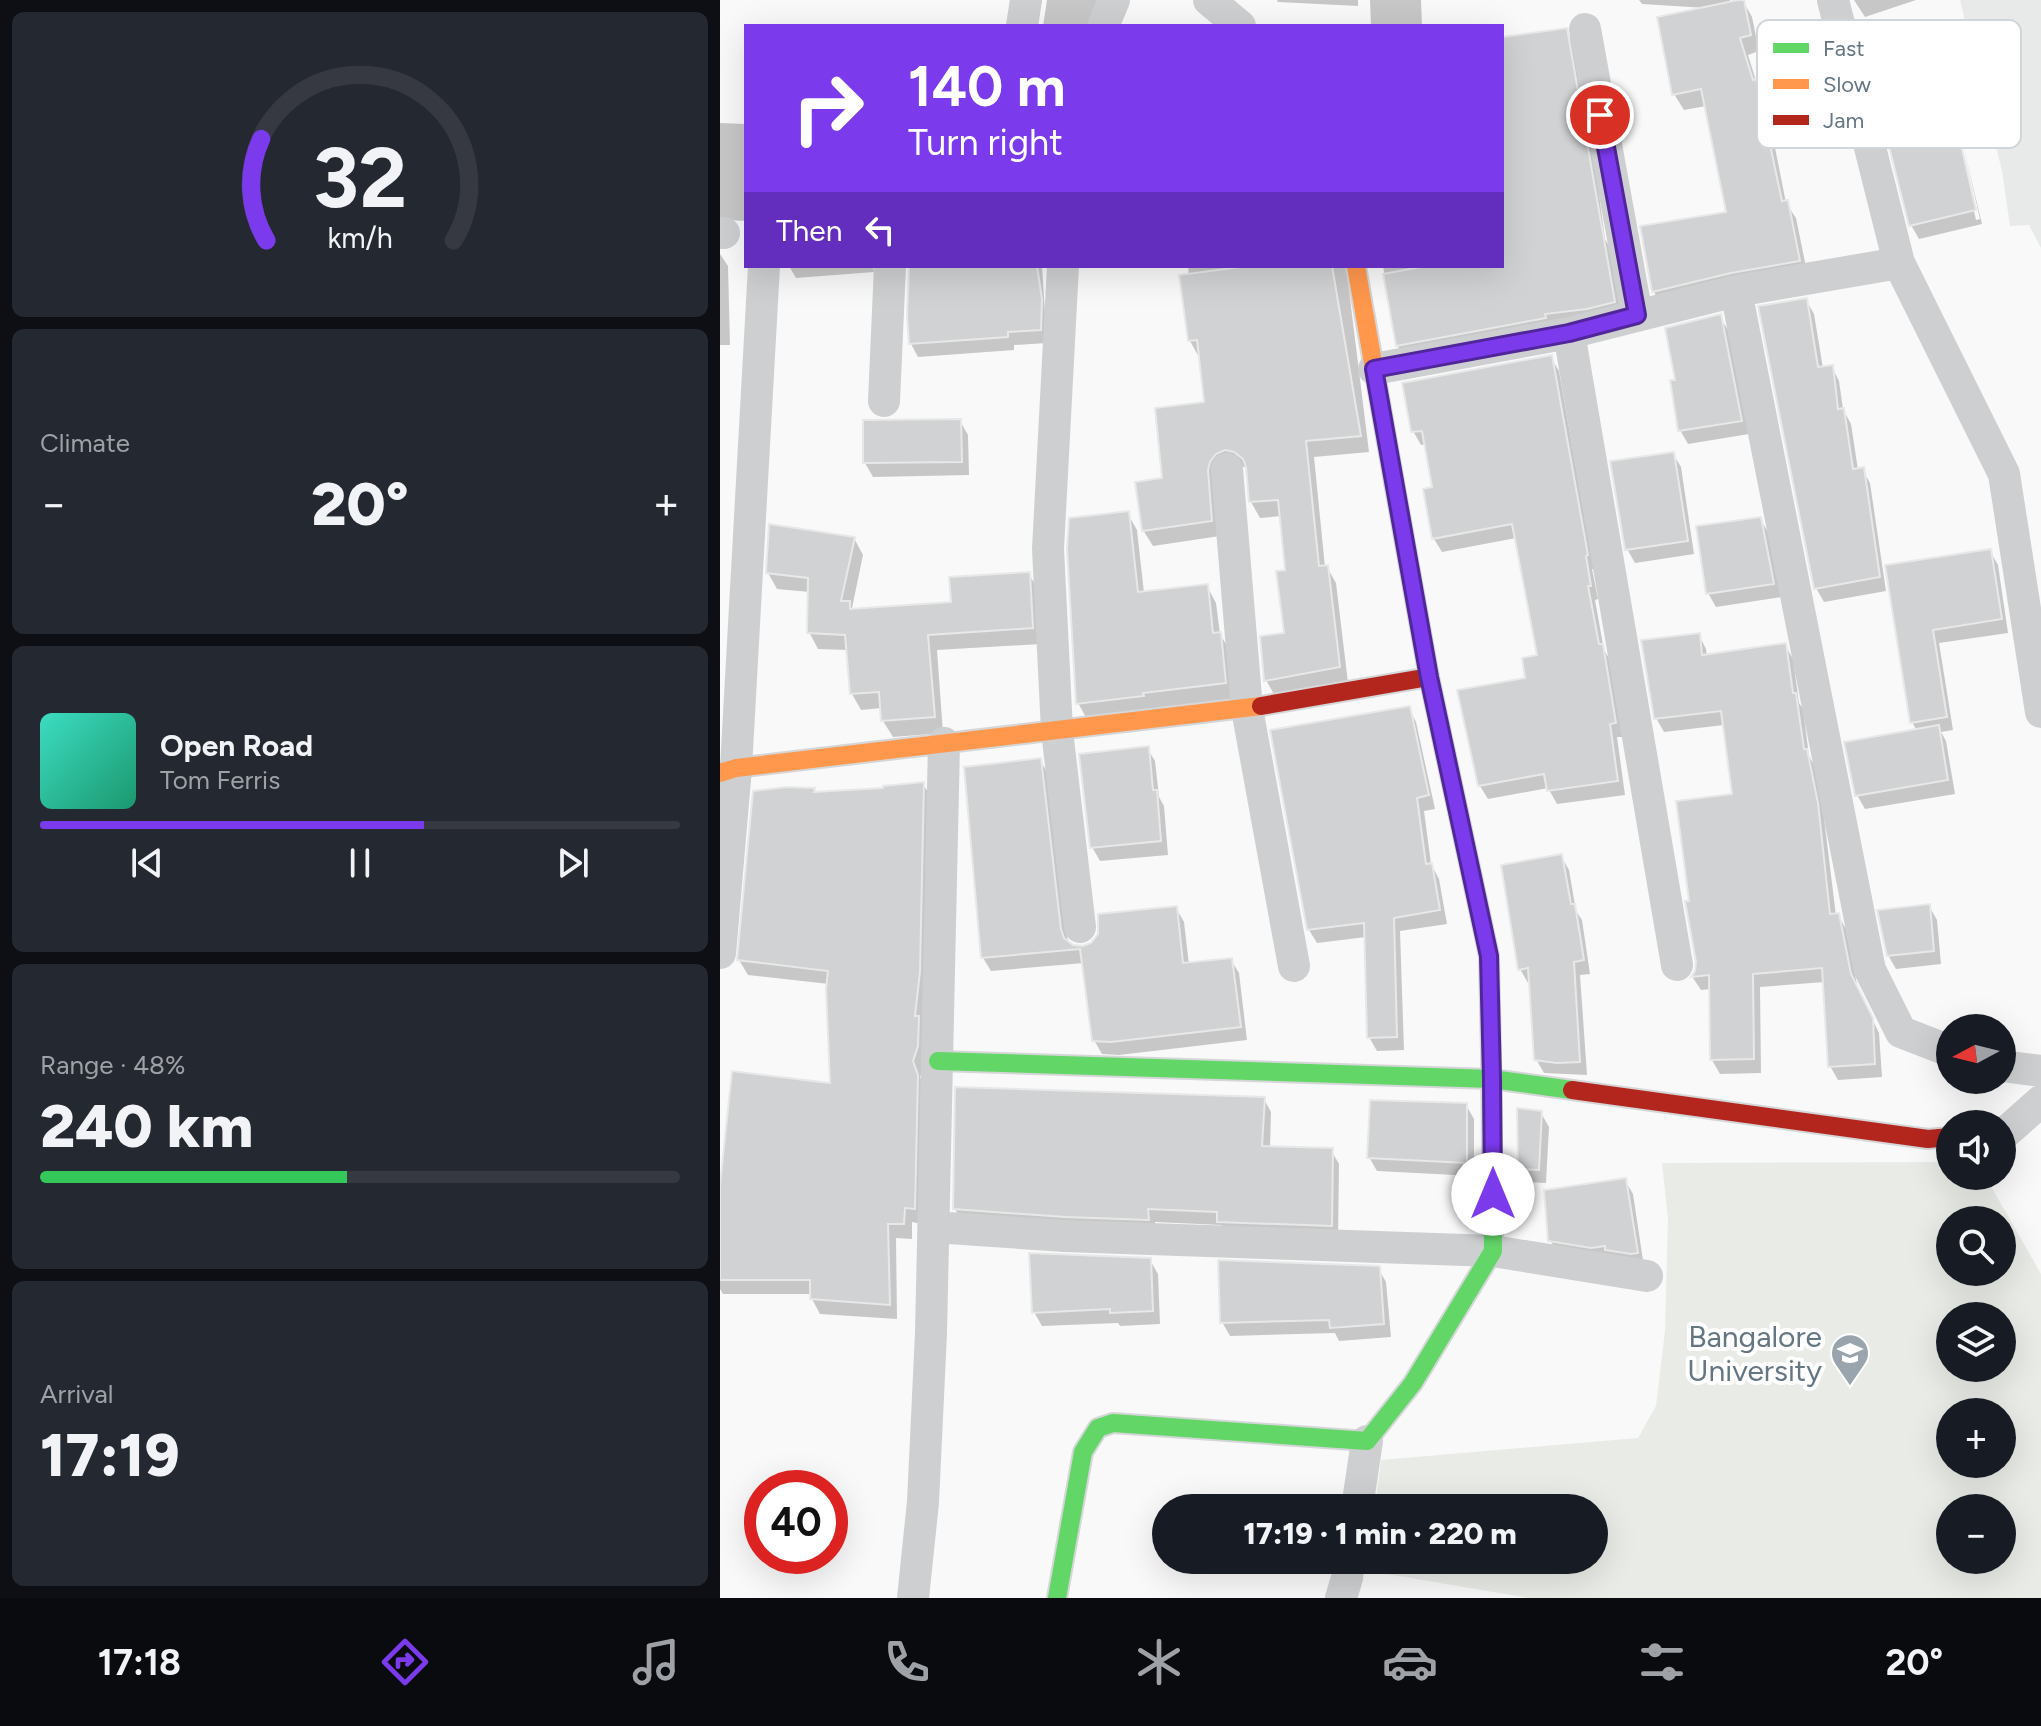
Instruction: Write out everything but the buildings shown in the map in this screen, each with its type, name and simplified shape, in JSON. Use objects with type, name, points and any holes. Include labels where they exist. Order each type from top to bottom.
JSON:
[{"type":"street","points":[[1022,24],[1026,0]]},
{"type":"street","points":[[1104,24],[1114,0]]},
{"type":"street","points":[[1833,0],[1838,20]]},
{"type":"street","points":[[1585,29],[1637,315]]},
{"type":"street","points":[[1870,148],[1899,263],[2004,474],[2041,712]]},
{"type":"street","points":[[1374,369],[1569,333],[1736,291],[1899,263]]},
{"type":"street","points":[[720,953],[728,770],[764,268]]},
{"type":"street","points":[[884,401],[890,268]]},
{"type":"street","points":[[1063,268],[1048,549],[1057,731],[1080,927]]},
{"type":"street","points":[[1356,268],[1429,677],[1489,956],[1493,1251],[1413,1383],[1367,1441],[1359,1494]]},
{"type":"street","points":[[1736,291],[1870,970],[1901,1032],[1936,1046]]},
{"type":"street","points":[[1569,333],[1677,965]]},
{"type":"street","points":[[1227,469],[1247,709],[1294,966]]},
{"type":"street","points":[[728,770],[1247,709],[1429,677]]},
{"type":"street","points":[[913,1598],[923,1502],[931,1333],[944,743]]},
{"type":"street","points":[[938,1061],[1492,1079],[1936,1138]]},
{"type":"street","points":[[2016,1068],[2041,1071]]},
{"type":"street","points":[[2016,1123],[2041,1101]]},
{"type":"street","points":[[934,1227],[1064,1236],[1493,1251],[1647,1276]]},
{"type":"street","points":[[1057,1598],[1083,1452],[1098,1428],[1113,1423],[1367,1441]]},
{"type":"street","points":[[1341,1598],[1347,1574]]},
{"type":"shaded area","points":[[1960,0],[2041,0],[2041,248],[2029,225],[2010,226],[1996,148],[2021,148],[2021,20],[1965,20]]},
{"type":"shaded area","name":"Bangalore University","points":[[1936,1162],[1936,1190],[1993,1190],[2002,1206],[1936,1206],[1936,1286],[2016,1286],[2016,1230],[2041,1274],[2041,1598],[1529,1598],[1387,1574],[1608,1574],[1608,1494],[1377,1494],[1381,1460],[1638,1438],[1656,1406],[1665,1331],[1668,1219],[1662,1163]]},
{"type":"traffic: fast","points":[[1057,1598],[1083,1452],[1098,1428],[1113,1423],[1367,1441],[1413,1383],[1493,1251],[1491,1053]]},
{"type":"traffic: fast","points":[[938,1061],[1492,1079],[1572,1090]]},
{"type":"traffic: slow","points":[[1356,268],[1394,482]]},
{"type":"traffic: slow","points":[[1429,677],[1489,956],[1491,1053]]},
{"type":"traffic: slow","points":[[720,773],[736,768],[1261,706]]},
{"type":"traffic: jam","points":[[1261,706],[1429,677],[1394,482]]},
{"type":"traffic: jam","points":[[1572,1090],[1936,1138]]},
{"type":"place","name":"Bangalore University","points":[[1850,1387]]},
{"type":"route","points":[[1493,1194],[1489,956],[1429,677],[1374,369],[1569,333],[1637,315],[1600,115]]}]
